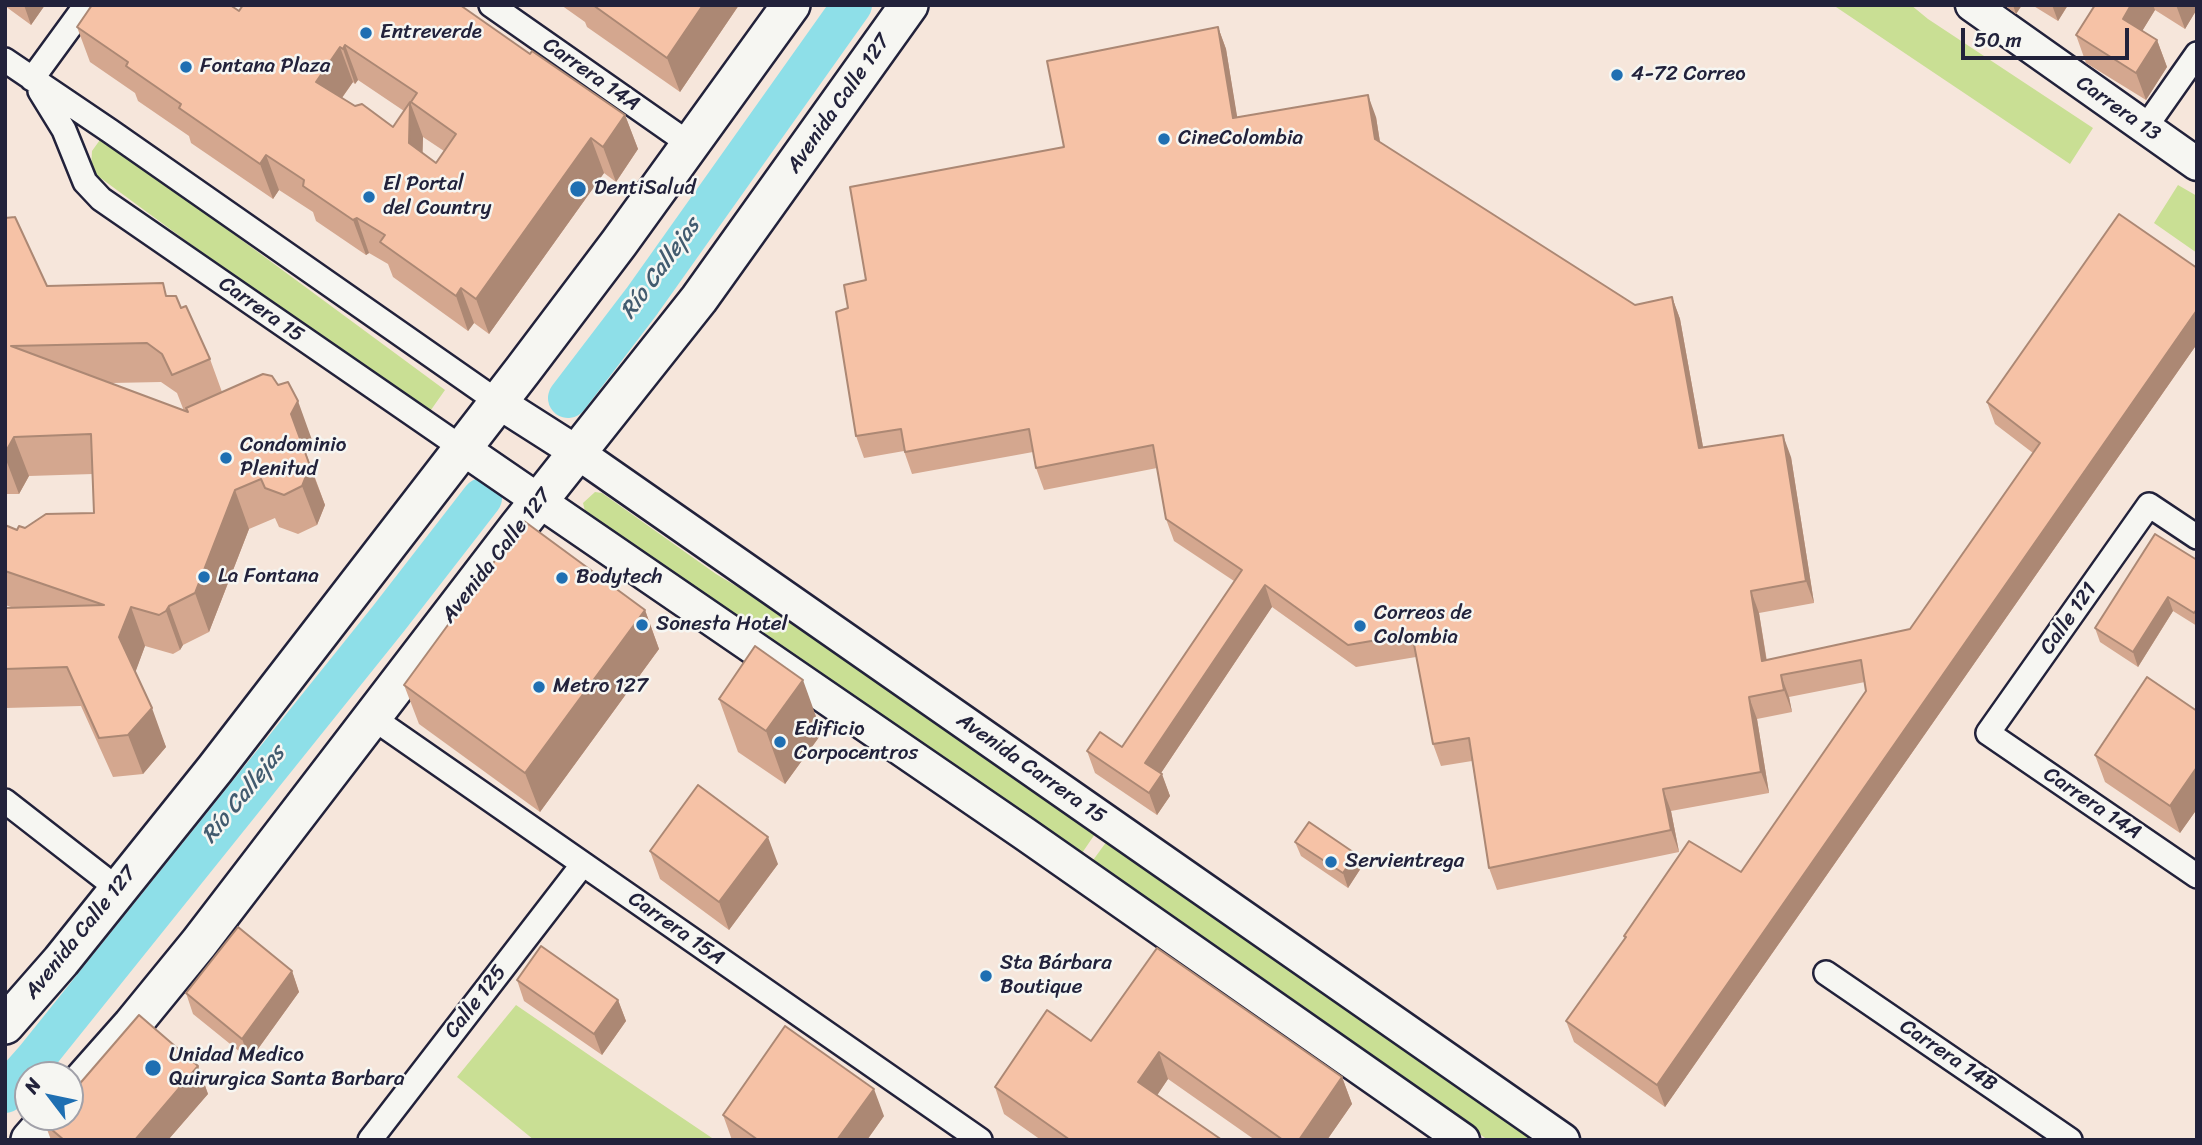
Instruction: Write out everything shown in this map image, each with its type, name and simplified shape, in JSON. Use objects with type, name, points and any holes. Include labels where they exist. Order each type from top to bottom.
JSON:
[{"type":"main road","name":"Avenida Calle 127","points":[[5,1025],[61,961],[215,769],[462,449],[611,255],[791,5]]},
{"type":"main road","name":"Avenida Calle 127","points":[[84,1079],[199,943],[540,500],[699,299],[909,5]]},
{"type":"main road","name":"Carrera 13","points":[[1972,5],[2197,164]]},
{"type":"main road","name":"Avenida Carrera 15","points":[[498,402],[578,453],[1563,1140]]},
{"type":"main road","points":[[462,449],[1078,870],[1463,1140]]},
{"type":"street","points":[[33,79],[86,5]]},
{"type":"street","name":"Carrera 14A","points":[[491,5],[691,145]]},
{"type":"street","points":[[2145,128],[2197,54]]},
{"type":"street","name":"Carrera 15","points":[[5,60],[498,402]]},
{"type":"street","name":"Carrera 15","points":[[33,79],[57,118],[85,182],[101,198],[462,449]]},
{"type":"street","points":[[75,157],[83,140],[101,131],[110,131]]},
{"type":"street","name":"Calle 121","points":[[1988,733],[2150,505],[2197,537]]},
{"type":"street","name":"Carrera 15A","points":[[373,718],[980,1140]]},
{"type":"street","name":"Carrera 14A","points":[[1988,733],[2197,876]]},
{"type":"street","points":[[5,801],[118,889]]},
{"type":"street","name":"Calle 125","points":[[370,1140],[583,864]]},
{"type":"street","name":"Carrera 14B","points":[[1826,973],[2070,1140]]},
{"type":"green space","points":[[1833,5],[1911,5],[2093,128],[2070,164]]},
{"type":"green space","points":[[102,137],[445,390],[426,417],[91,171],[92,151]]},
{"type":"green space","points":[[2178,185],[2197,196],[2197,253],[2154,223]]},
{"type":"green space","points":[[595,492],[602,493],[716,574],[809,630],[1095,834],[1080,856],[585,511],[583,503]]},
{"type":"green space","points":[[1107,841],[1444,1073],[1534,1140],[1488,1140],[1091,863]]},
{"type":"green space","points":[[516,1005],[715,1140],[534,1140],[457,1077]]},
{"type":"building","points":[[92,5],[230,5],[239,11],[243,5],[460,5],[625,115],[603,147],[591,138],[476,299],[461,288],[456,296],[380,242],[385,235],[357,218],[353,220],[303,186],[304,180],[266,155],[260,164],[179,108],[181,104],[126,66],[128,62],[77,27]],"holes":[[[345,45],[417,93],[411,102],[456,134],[436,163],[409,143],[410,102],[393,127],[362,104],[355,106],[316,82],[340,47],[343,49]]]},
{"type":"building","points":[[593,5],[703,5],[667,58]]},
{"type":"building","points":[[2095,5],[2131,5],[2123,19],[2157,40],[2136,73],[2076,35]]},
{"type":"building","points":[[1218,27],[1233,118],[1368,95],[1375,139],[1635,305],[1672,297],[1699,448],[1783,435],[1806,581],[1751,591],[1762,661],[1910,629],[2040,443],[1987,402],[2119,214],[2197,268],[2197,310],[1657,1085],[1566,1021],[1626,937],[1624,936],[1689,841],[1741,872],[1866,691],[1861,660],[1781,675],[1784,690],[1749,697],[1761,772],[1663,789],[1671,830],[1489,868],[1469,738],[1433,744],[1412,634],[1348,645],[1265,585],[1145,763],[1162,774],[1149,793],[1087,751],[1100,732],[1122,747],[1242,570],[1166,519],[1153,445],[1036,468],[1029,429],[905,452],[901,429],[856,436],[836,312],[848,308],[844,285],[866,280],[850,187],[1064,147],[1047,61]]},
{"type":"building","points":[[15,217],[47,286],[163,283],[166,296],[176,296],[181,308],[186,306],[210,359],[172,375],[162,354],[147,343],[11,346],[188,412],[186,408],[263,374],[272,376],[278,385],[288,382],[298,401],[291,414],[310,466],[302,486],[284,495],[265,488],[261,479],[235,490],[195,593],[169,606],[159,615],[131,607],[119,637],[152,708],[128,735],[99,738],[67,667],[5,669],[5,608],[104,605],[5,571],[5,525],[17,530],[19,526],[25,528],[46,514],[94,513],[91,434],[14,437],[5,453],[5,218]]},
{"type":"building","name":"Metro 127","points":[[524,521],[645,610],[525,773],[404,685]]},
{"type":"building","points":[[2155,534],[2197,560],[2197,609],[2194,613],[2168,597],[2133,652],[2095,628]]},
{"type":"building","points":[[755,646],[803,680],[766,731],[719,699]]},
{"type":"building","points":[[2147,677],[2197,711],[2197,767],[2170,806],[2095,755]]},
{"type":"building","points":[[698,785],[768,837],[719,902],[650,851]]},
{"type":"building","points":[[1309,822],[1356,854],[1343,873],[1295,842]]},
{"type":"building","points":[[238,927],[292,971],[242,1039],[186,993]]},
{"type":"building","points":[[541,946],[618,1000],[594,1034],[517,980]]},
{"type":"building","points":[[1157,948],[1342,1077],[1299,1140],[1283,1140],[1159,1052],[1138,1082],[1222,1140],[1070,1140],[995,1087],[1047,1010],[1091,1041]]},
{"type":"building","name":"Unidad Medico Quirurgica Santa Barbara","points":[[139,1015],[198,1066],[135,1140],[64,1140],[53,1131],[84,1131],[84,1079]]},
{"type":"building","points":[[785,1026],[874,1089],[837,1140],[758,1140],[723,1115]]},
{"type":"waterway","name":"Río Callejas","points":[[568,398],[642,301],[852,5]]},
{"type":"waterway","name":"Río Callejas","points":[[5,1093],[389,618],[482,498]]},
{"type":"place","name":"Entreverde","points":[[366,33]]},
{"type":"place","name":"Fontana Plaza","points":[[186,67]]},
{"type":"place","name":"4-72 Correo","points":[[1617,75]]},
{"type":"place","name":"CineColombia","points":[[1164,139]]},
{"type":"place","name":"DentiSalud","points":[[578,189]]},
{"type":"place","name":"El Portal del Country","points":[[369,197]]},
{"type":"place","name":"Condominio Plenitud","points":[[226,458]]},
{"type":"place","name":"La Fontana","points":[[204,577]]},
{"type":"place","name":"Bodytech","points":[[562,578]]},
{"type":"place","name":"Sonesta Hotel","points":[[642,625]]},
{"type":"place","name":"Correos de Colombia","points":[[1360,626]]},
{"type":"place","name":"Metro 127","points":[[539,687]]},
{"type":"place","name":"Edificio Corpocentros","points":[[780,742]]},
{"type":"place","name":"Servientrega","points":[[1331,862]]},
{"type":"place","name":"Sta Bárbara Boutique","points":[[986,976]]},
{"type":"place","name":"Unidad Medico Quirurgica Santa Barbara","points":[[153,1068]]}]
